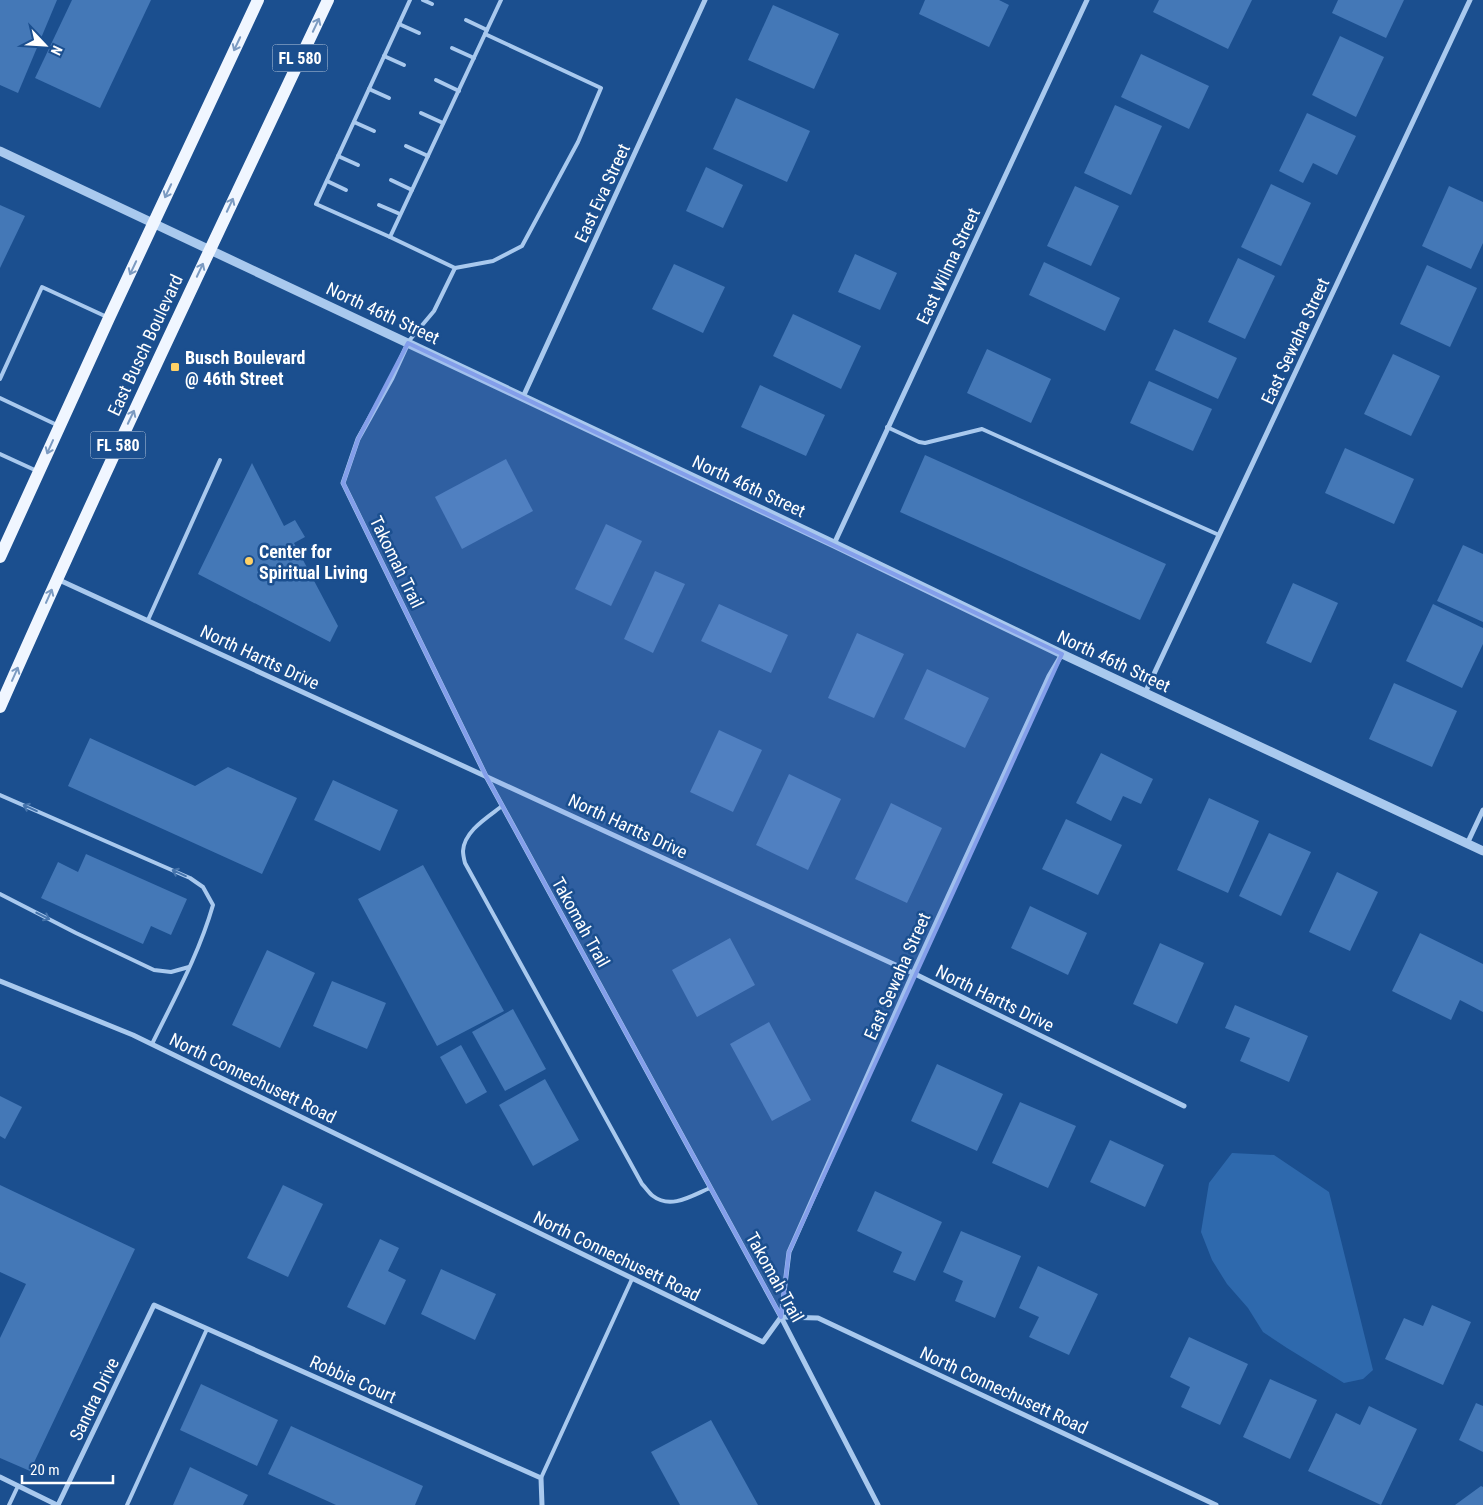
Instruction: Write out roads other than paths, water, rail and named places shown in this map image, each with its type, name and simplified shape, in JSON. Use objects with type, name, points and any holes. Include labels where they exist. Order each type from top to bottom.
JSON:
[{"type":"main road","points":[[0,557],[8,534],[39,472],[258,0]]},
{"type":"main road","name":"East Busch Boulevard","points":[[0,707],[57,578],[209,249],[328,0]]},
{"type":"street","name":"East Eva Street","points":[[523,397],[705,0]]},
{"type":"street","name":"East Wilma Street","points":[[834,544],[1087,0]]},
{"type":"street","name":"East Sewaha Street","points":[[1145,693],[1470,0]]},
{"type":"street","name":"North 46th Street","points":[[0,151],[408,342],[1062,654],[1483,851]]},
{"type":"street","name":"Takomah Trail","points":[[408,342],[392,378],[358,439],[343,483],[486,776],[781,1317],[878,1505]]},
{"type":"street","name":"North Hartts Drive","points":[[57,578],[913,973],[1184,1106]]},
{"type":"street","name":"East Sewaha Street","points":[[781,1317],[789,1252],[913,973],[1050,676],[1062,654]]},
{"type":"street","points":[[1467,844],[1483,810]]},
{"type":"street","name":"North Connechusett Road","points":[[0,981],[133,1035],[763,1342],[781,1317],[818,1318],[1216,1505]]},
{"type":"street","name":"Robbie Court","points":[[154,1305],[542,1478]]},
{"type":"street","name":"Sandra Drive","points":[[0,1478],[58,1505],[154,1305]]},
{"type":"street","points":[[542,1478],[542,1505]]},
{"type":"lane","points":[[410,0],[316,204],[454,268],[493,261],[522,246],[578,142],[601,88],[486,32],[466,20]]},
{"type":"lane","points":[[423,0],[432,4]]},
{"type":"lane","points":[[390,237],[500,0]]},
{"type":"lane","points":[[399,24],[419,33]]},
{"type":"lane","points":[[452,48],[474,58]]},
{"type":"lane","points":[[384,56],[404,65]]},
{"type":"lane","points":[[436,80],[459,91]]},
{"type":"lane","points":[[370,89],[389,98]]},
{"type":"lane","points":[[421,113],[443,123]]},
{"type":"lane","points":[[354,122],[374,131]]},
{"type":"lane","points":[[406,146],[428,156]]},
{"type":"lane","points":[[338,156],[358,165]]},
{"type":"lane","points":[[391,180],[412,190]]},
{"type":"lane","points":[[327,181],[346,190]]},
{"type":"lane","points":[[379,205],[400,214]]},
{"type":"lane","points":[[408,342],[434,311],[454,268]]},
{"type":"lane","points":[[0,378],[42,287],[109,318]]},
{"type":"lane","points":[[0,398],[60,426]]},
{"type":"lane","points":[[888,427],[925,443],[982,429],[1219,535]]},
{"type":"lane","points":[[0,454],[39,472]]},
{"type":"lane","points":[[148,620],[220,460]]},
{"type":"lane","points":[[0,795],[190,878],[203,887],[213,906],[202,942],[152,1044]]},
{"type":"lane","points":[[502,806],[478,824],[468,835],[463,850],[465,863],[642,1184],[654,1197],[666,1202],[675,1202],[710,1188]]},
{"type":"lane","points":[[0,894],[154,970],[171,972],[189,967]]},
{"type":"lane","points":[[542,1478],[632,1278]]},
{"type":"lane","points":[[127,1505],[208,1329]]},
{"type":"lane","points":[[9,1505],[18,1486]]},
{"type":"place","name":"Busch Boulevard @ 46th Street","points":[[175,367]]},
{"type":"place","name":"Center for Spiritual Living","points":[[249,561]]}]
